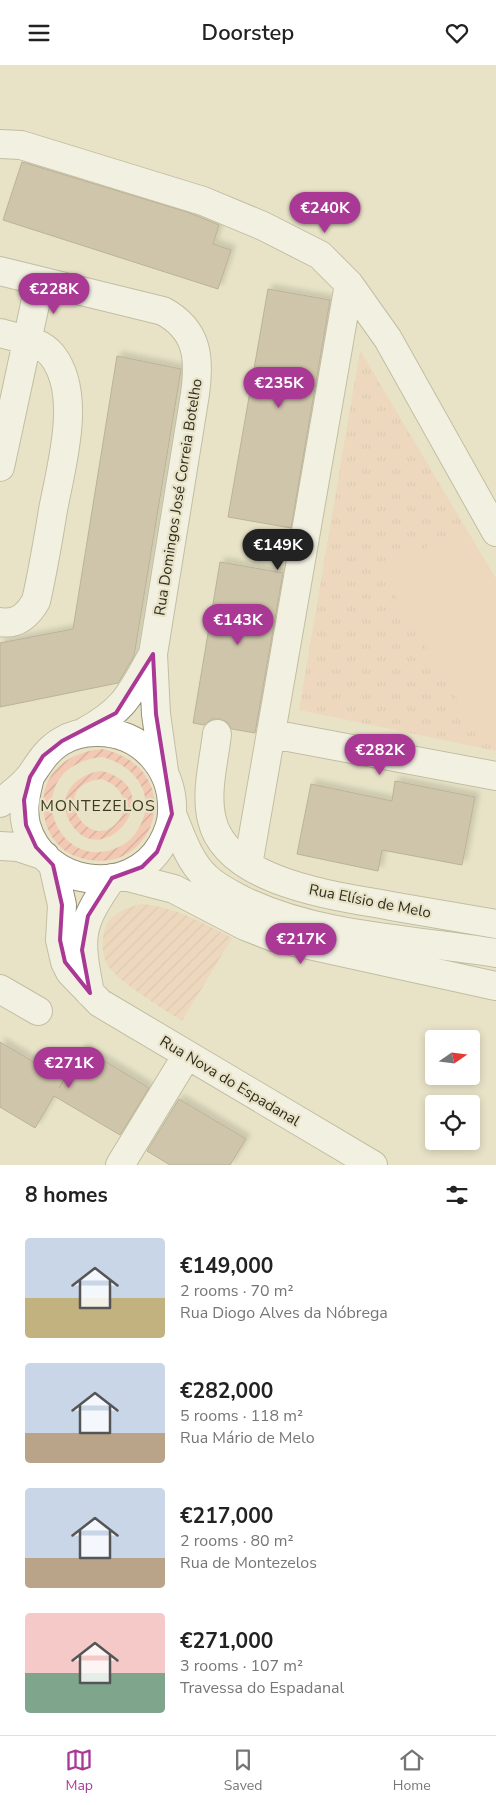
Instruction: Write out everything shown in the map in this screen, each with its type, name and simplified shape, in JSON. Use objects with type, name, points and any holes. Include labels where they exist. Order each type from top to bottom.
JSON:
[{"type":"street","points":[[0,143],[21,145],[230,212],[320,255],[349,284],[388,339],[496,532]]},
{"type":"street","name":"Rua Domingos José Correia Botelho","points":[[0,271],[163,311],[175,317],[183,326],[195,347],[198,371],[195,394],[153,654]]},
{"type":"street","points":[[0,467],[40,281]]},
{"type":"street","points":[[248,865],[349,284]]},
{"type":"street","points":[[0,333],[26,340],[51,353],[64,377],[68,406],[66,438],[36,601],[30,612],[18,621],[0,622]]},
{"type":"street","points":[[49,861],[36,847],[26,825],[24,800],[10,792],[43,756],[62,741],[84,733],[111,716],[124,703],[153,654]]},
{"type":"street","points":[[0,846],[24,849],[49,861],[75,877],[99,881],[118,877],[142,867],[157,852],[167,834],[172,814],[171,792],[164,771],[156,714],[153,654]]},
{"type":"street","points":[[84,733],[109,732],[132,739],[151,753],[164,771]]},
{"type":"street","name":"Rua Elísio de Melo","points":[[217,734],[210,796],[212,821],[225,845],[248,865],[266,875],[318,892],[496,924]]},
{"type":"street","points":[[272,734],[496,776]]},
{"type":"street","points":[[172,814],[192,858],[205,877],[224,891],[266,911],[306,923],[496,953]]},
{"type":"street","name":"Rua Nova do Espadanal","points":[[49,861],[62,905],[60,940],[63,956],[70,972],[90,993],[112,1011],[373,1165]]},
{"type":"street","points":[[118,877],[174,889],[245,926],[273,937],[494,985]]},
{"type":"street","points":[[90,993],[82,950],[84,931],[88,916],[118,877]]},
{"type":"street","points":[[0,989],[38,1011]]},
{"type":"street","points":[[120,1165],[188,1055]]},
{"type":"highlighted area","points":[[153,654],[156,714],[172,814],[157,852],[142,867],[112,878],[88,916],[82,950],[90,993],[65,962],[60,940],[62,905],[53,865],[36,847],[26,825],[24,800],[30,777],[43,756],[62,741],[116,713]]},
{"type":"green space","points":[[360,350],[496,579],[496,751],[299,710]]},
{"type":"green space","points":[[464,525],[496,579],[496,724],[478,734],[382,573]]},
{"type":"green space","points":[[102,749],[130,761],[147,778],[154,800],[152,821],[142,841],[125,855],[103,861],[70,854],[52,837],[45,820],[44,792],[55,770],[64,762],[88,751]],"holes":[[[102,757],[115,761],[135,776],[141,786],[145,797],[142,821],[133,837],[121,846],[111,850],[90,852],[72,844],[60,831],[53,814],[53,795],[60,778],[76,764]]]},
{"type":"green space","points":[[101,771],[122,780],[131,794],[132,809],[125,824],[113,835],[99,840],[84,836],[70,822],[65,803],[70,788],[76,782],[92,773]],"holes":[[[101,779],[118,789],[122,795],[124,800],[123,813],[119,820],[108,829],[96,831],[86,826],[78,816],[74,805],[76,794],[84,784]]]},
{"type":"green space","points":[[142,904],[177,912],[232,938],[182,1021],[129,985],[106,962],[103,951],[103,939],[109,921],[118,913]]},
{"type":"building","points":[[22,162],[187,212],[219,225],[213,244],[231,250],[218,289],[3,220]]},
{"type":"building","points":[[268,289],[330,300],[291,528],[228,517]]},
{"type":"building","points":[[117,356],[181,369],[134,656],[118,683],[0,707],[0,643],[73,629]]},
{"type":"building","points":[[220,562],[283,573],[255,733],[232,729],[227,722],[220,719],[212,719],[204,725],[193,723]]},
{"type":"building","points":[[395,781],[475,797],[462,865],[382,850],[378,871],[297,854],[311,784],[392,801]]},
{"type":"building","points":[[0,1042],[64,1080],[83,1048],[149,1088],[120,1135],[54,1096],[35,1128],[0,1107]]},
{"type":"building","points":[[179,1099],[246,1139],[230,1165],[170,1165],[147,1151]]},
{"type":"district","name":"MONTEZELOS","points":[[98,805]]}]
